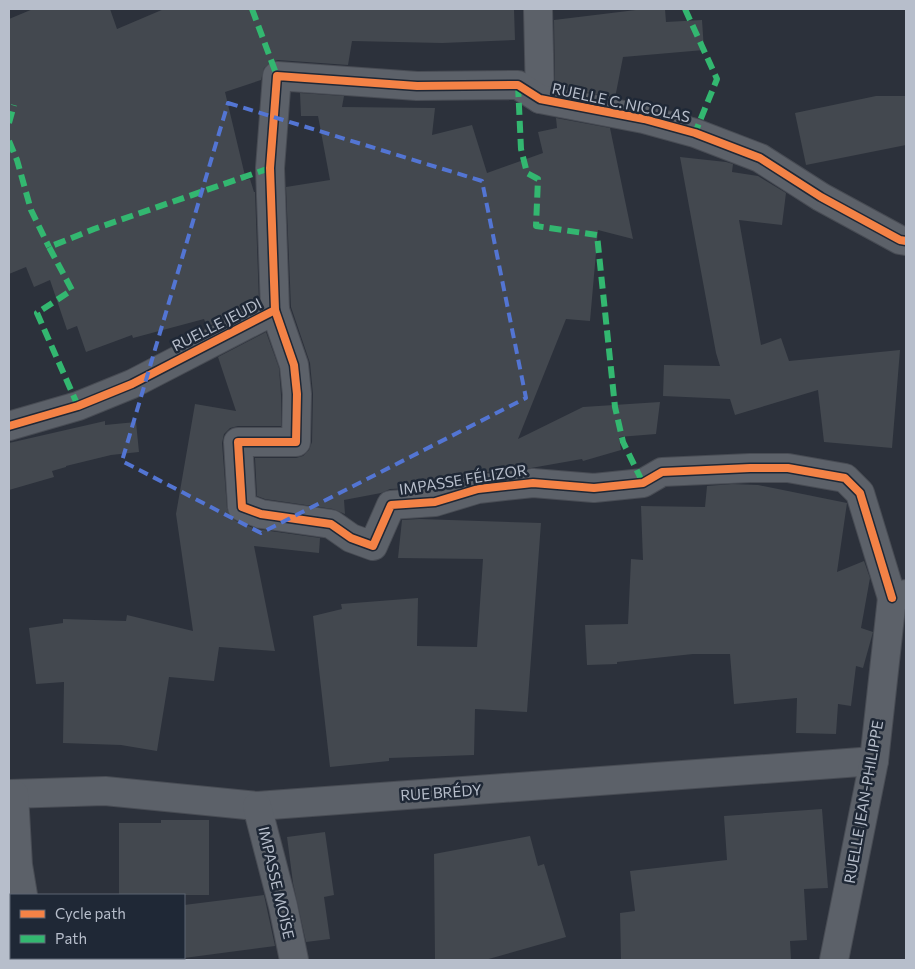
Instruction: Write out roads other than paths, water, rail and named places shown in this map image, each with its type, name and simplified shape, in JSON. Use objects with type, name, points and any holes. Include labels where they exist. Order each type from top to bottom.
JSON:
[{"type":"street","points":[[538,9],[540,99]]},
{"type":"street","name":"RUELLE C. NICOLAS","points":[[277,76],[417,86],[518,85],[540,99],[644,119],[695,133],[760,158],[821,197],[900,240],[906,241]]},
{"type":"street","name":"RUELLE JEUDI","points":[[9,426],[78,406],[132,384],[275,310],[270,168],[277,76]]},
{"type":"street","name":"IMPASSE FÉLIZOR","points":[[275,310],[294,365],[297,394],[296,442],[238,442],[242,507],[261,514],[331,524],[351,538],[373,546],[391,505],[435,502],[478,489],[533,482],[594,488],[643,483],[662,472],[788,468],[845,478],[860,493],[899,596]]},
{"type":"street","name":"RUELLE JEAN-PHILIPPE","points":[[834,960],[874,761],[899,596]]},
{"type":"street","name":"RUE BRÉDY","points":[[11,794],[105,791],[257,806],[874,761]]},
{"type":"street","points":[[11,794],[18,865],[24,894]]},
{"type":"street","name":"IMPASSE MOÏSE","points":[[257,806],[283,906],[294,960]]}]
